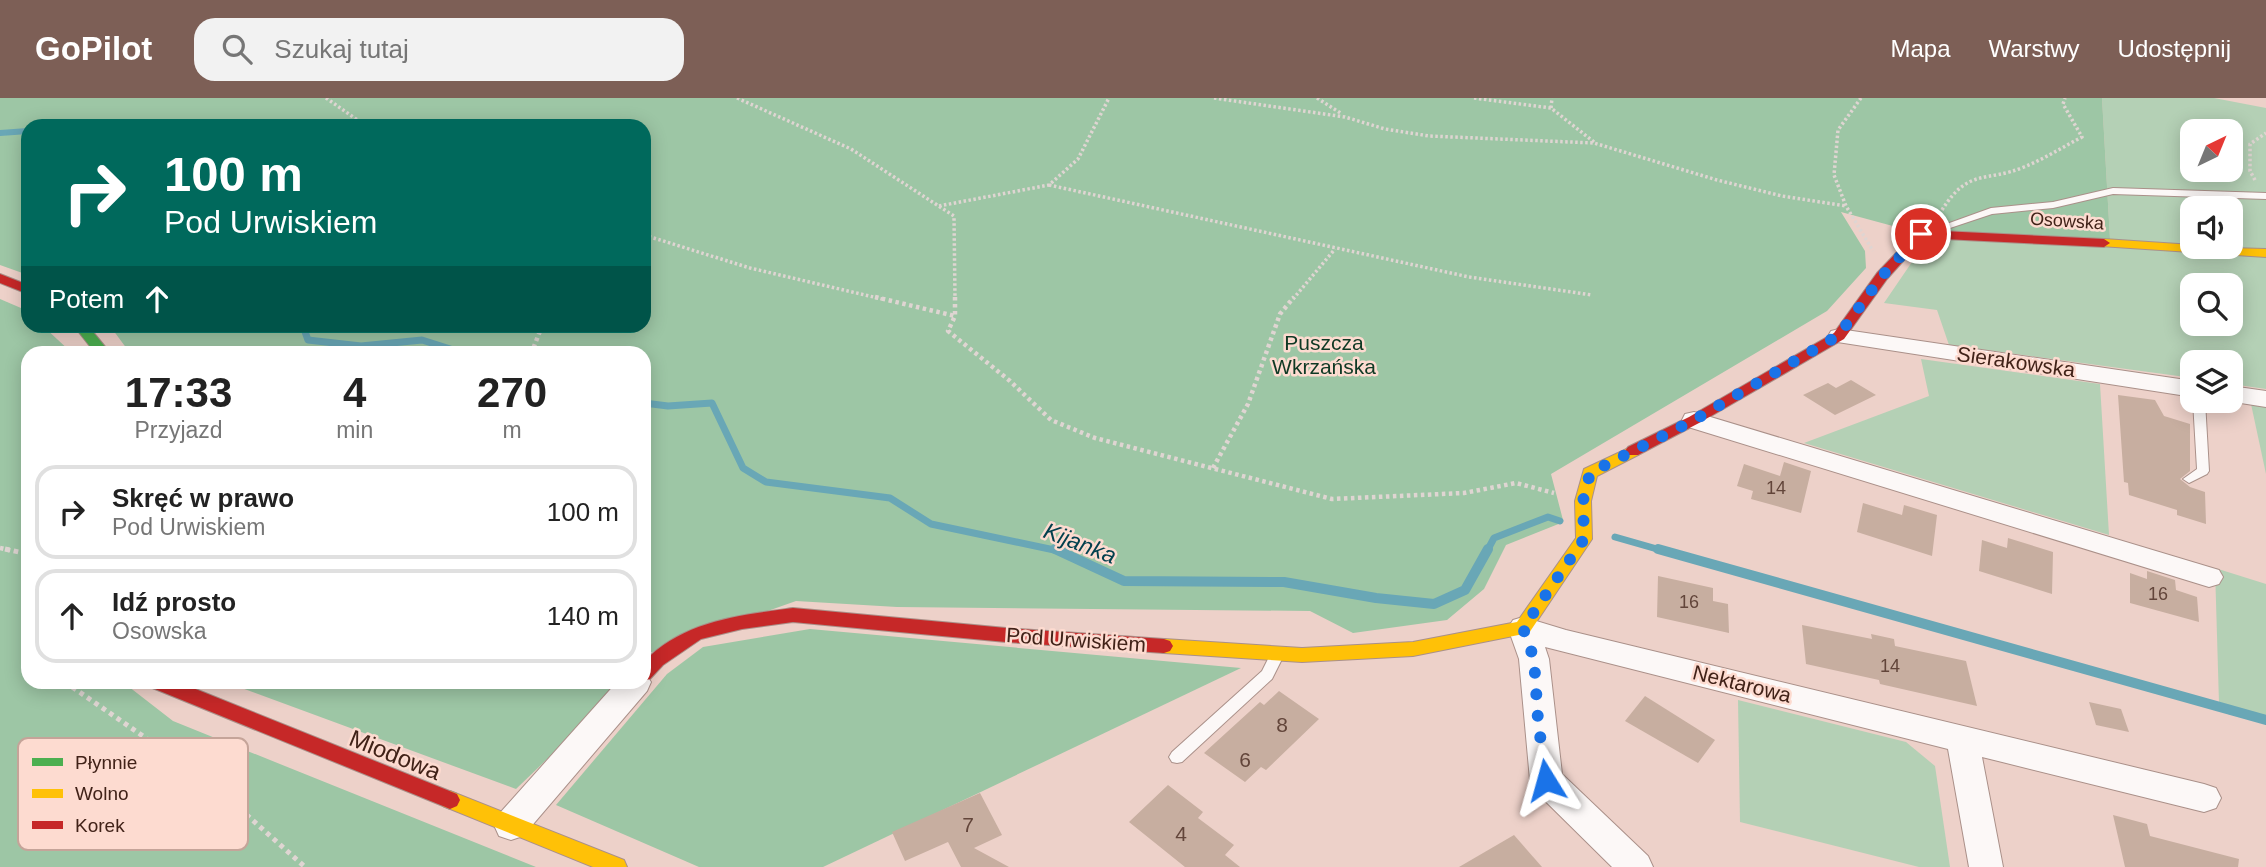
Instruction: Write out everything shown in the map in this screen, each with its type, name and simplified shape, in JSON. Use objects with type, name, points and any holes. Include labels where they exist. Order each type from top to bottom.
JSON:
[{"type":"street","name":"Osowska","points":[[1921,234],[1999,236],[2266,253]]},
{"type":"street","points":[[1636,867],[1546,780],[1534,659],[1523,628],[1584,539],[1583,501],[1590,473],[1694,420],[1839,335],[1882,276],[1921,234]]},
{"type":"street","points":[[0,278],[21,287]]},
{"type":"street","name":"Sierakowska","points":[[1839,335],[2180,386]]},
{"type":"street","points":[[2243,396],[2266,400]]},
{"type":"street","points":[[1694,420],[2209,577]]},
{"type":"street","name":"Pod Urwiskiem","points":[[651,666],[696,634],[742,622],[793,615],[900,622],[1006,635],[1302,655],[1413,649],[1523,628]]},
{"type":"street","name":"Nektarowa","points":[[1523,628],[1566,642],[2204,798]]},
{"type":"street","name":"Miodowa","points":[[174,689],[617,867]]},
{"type":"street","points":[[511,825],[630,689]]},
{"type":"street","points":[[1962,737],[1986,867]]},
{"type":"lane","points":[[1921,234],[1991,211],[2053,205],[2113,191],[2265,196]]},
{"type":"lane","points":[[2189,479],[2203,471],[2200,413]]},
{"type":"lane","points":[[1177,757],[1267,676],[1278,654]]},
{"type":"path","points":[[326,98],[356,119]]},
{"type":"path","points":[[737,98],[850,149],[954,216],[955,316],[947,331],[1010,381],[1051,420],[1095,438],[1332,499],[1464,493],[1516,483],[1583,501]]},
{"type":"path","points":[[1049,185],[1078,159],[1110,98]]},
{"type":"path","points":[[1214,98],[1345,117],[1429,136],[1594,143],[1717,180],[1846,206]]},
{"type":"path","points":[[1317,98],[1345,117]]},
{"type":"path","points":[[1474,98],[1551,108],[1594,143]]},
{"type":"path","points":[[1551,108],[1552,98]]},
{"type":"path","points":[[1861,98],[1838,130],[1834,175],[1846,206],[1876,256],[1882,276]]},
{"type":"path","points":[[1921,234],[1945,207],[1954,191],[1981,176],[2006,173],[2024,167],[2081,137],[2078,126],[2063,104],[2065,98]]},
{"type":"path","points":[[2265,196],[2250,171],[2250,144],[2266,133]]},
{"type":"path","points":[[939,206],[1049,185],[1469,277],[1592,295]]},
{"type":"path","points":[[651,236],[750,268],[955,316]]},
{"type":"path","points":[[1213,468],[1248,404],[1280,314],[1335,248]]},
{"type":"path","points":[[0,548],[21,552]]},
{"type":"path","points":[[75,689],[146,738]]},
{"type":"path","points":[[248,816],[305,867]]},
{"type":"green space","name":"Puszcza Wkrzańska","points":[[0,98],[2102,98],[2110,239],[1915,232],[1841,212],[1865,251],[1866,268],[1827,311],[1551,474],[1563,520],[1561,523],[1506,545],[1484,589],[1447,620],[1353,633],[1310,611],[897,607],[796,601],[651,653],[651,346],[125,346],[115,333],[651,333],[651,119],[21,119],[21,272],[0,265]]},
{"type":"green space","points":[[2102,98],[2214,98],[2266,108],[2266,250],[2243,248],[2243,196],[2180,196],[2180,244],[2110,239]]},
{"type":"green space","points":[[1929,237],[2180,250],[2180,259],[2243,259],[2243,254],[2266,255],[2266,389],[2243,386],[2243,350],[2180,350],[2180,376],[1949,345],[1937,310],[1884,303]]},
{"type":"green space","points":[[0,299],[21,308],[21,333],[51,333],[64,346],[21,346],[21,689],[132,689],[173,721],[215,738],[18,738],[18,850],[248,850],[248,751],[536,867],[0,867]]},
{"type":"green space","points":[[1921,359],[2100,384],[2109,535],[1804,443],[1929,396]]},
{"type":"green space","points":[[2251,404],[2266,406],[2266,474]]},
{"type":"green space","points":[[2215,568],[2266,584],[2266,716],[2219,703]]},
{"type":"green space","points":[[810,629],[1241,668],[823,867],[699,867],[556,805],[667,674],[703,647]]},
{"type":"green space","points":[[244,689],[611,689],[566,741],[516,789]]},
{"type":"green space","points":[[1738,700],[1906,742],[1935,766],[1950,867],[1919,867],[1740,822]]},
{"type":"building","points":[[1851,380],[1876,395],[1835,415],[1803,395],[1828,383],[1836,388]]},
{"type":"building","points":[[2118,395],[2155,400],[2164,416],[2190,424],[2190,471],[2180,479],[2190,487],[2205,492],[2206,524],[2177,515],[2177,510],[2129,495],[2128,483],[2124,482]]},
{"type":"building","points":[[1784,462],[1811,471],[1801,513],[1751,499],[1753,491],[1737,486],[1744,464],[1780,476]]},
{"type":"building","points":[[1863,503],[1902,515],[1904,505],[1937,515],[1932,556],[1857,532]]},
{"type":"building","points":[[2008,538],[2053,552],[2052,594],[1979,571],[1982,540],[2007,548]]},
{"type":"building","points":[[2147,571],[2175,580],[2176,590],[2197,597],[2199,622],[2130,603],[2130,573],[2147,579]]},
{"type":"building","points":[[1658,576],[1713,588],[1713,601],[1728,604],[1729,633],[1657,617]]},
{"type":"building","points":[[1802,625],[1872,639],[1871,634],[1894,639],[1895,646],[1966,661],[1977,706],[1806,664]]},
{"type":"building","points":[[1279,691],[1319,719],[1266,770],[1261,767],[1245,782],[1204,753],[1260,702],[1264,705]]},
{"type":"building","points":[[1645,696],[1715,740],[1698,763],[1625,721]]},
{"type":"building","points":[[2089,702],[2121,709],[2129,732],[2096,725]]},
{"type":"building","points":[[1168,785],[1203,812],[1198,818],[1234,845],[1225,855],[1240,867],[1185,867],[1129,822]]},
{"type":"building","points":[[980,793],[1002,835],[974,848],[1009,867],[961,867],[948,842],[905,861],[892,832]]},
{"type":"building","points":[[2113,815],[2147,824],[2150,836],[2239,859],[2238,867],[2125,867]]},
{"type":"building","points":[[1514,835],[1542,867],[1459,867]]},
{"type":"waterway","name":"Kijanka","points":[[0,133],[21,132]]},
{"type":"waterway","name":"Kijanka","points":[[306,333],[308,340],[361,346]]},
{"type":"waterway","name":"Kijanka","points":[[361,346],[422,340],[441,346]]},
{"type":"waterway","name":"Kijanka","points":[[651,404],[668,406],[712,403],[743,468],[766,482],[890,498],[931,524],[1059,551]]},
{"type":"waterway","name":"Kijanka","points":[[1487,551],[1494,538],[1548,517],[1560,521]]},
{"type":"waterway","points":[[1615,537],[1664,551]]},
{"type":"waterway","name":"Kijanka","points":[[1055,549],[1124,581],[1284,582],[1376,598],[1434,604],[1465,590],[1488,549]]},
{"type":"waterway","points":[[1658,549],[2266,720]]},
{"type":"traffic: fast","points":[[87,333],[97,346]]},
{"type":"traffic: slow","points":[[2104,243],[2266,253]]},
{"type":"traffic: slow","points":[[1164,646],[1302,655],[1413,649],[1523,628],[1584,539],[1583,501],[1590,473],[1633,451]]},
{"type":"traffic: slow","points":[[450,800],[617,867]]},
{"type":"traffic: jam","points":[[1633,451],[1694,420],[1839,336],[1882,276],[1921,234],[2104,243]]},
{"type":"traffic: jam","points":[[0,278],[21,287]]},
{"type":"traffic: jam","points":[[651,666],[696,634],[742,622],[793,615],[1006,635],[1164,646]]},
{"type":"traffic: jam","points":[[174,689],[450,800]]},
{"type":"route","points":[[1546,780],[1534,659],[1523,628],[1584,539],[1583,501],[1590,473],[1694,420],[1839,335],[1882,276],[1921,234]]}]
